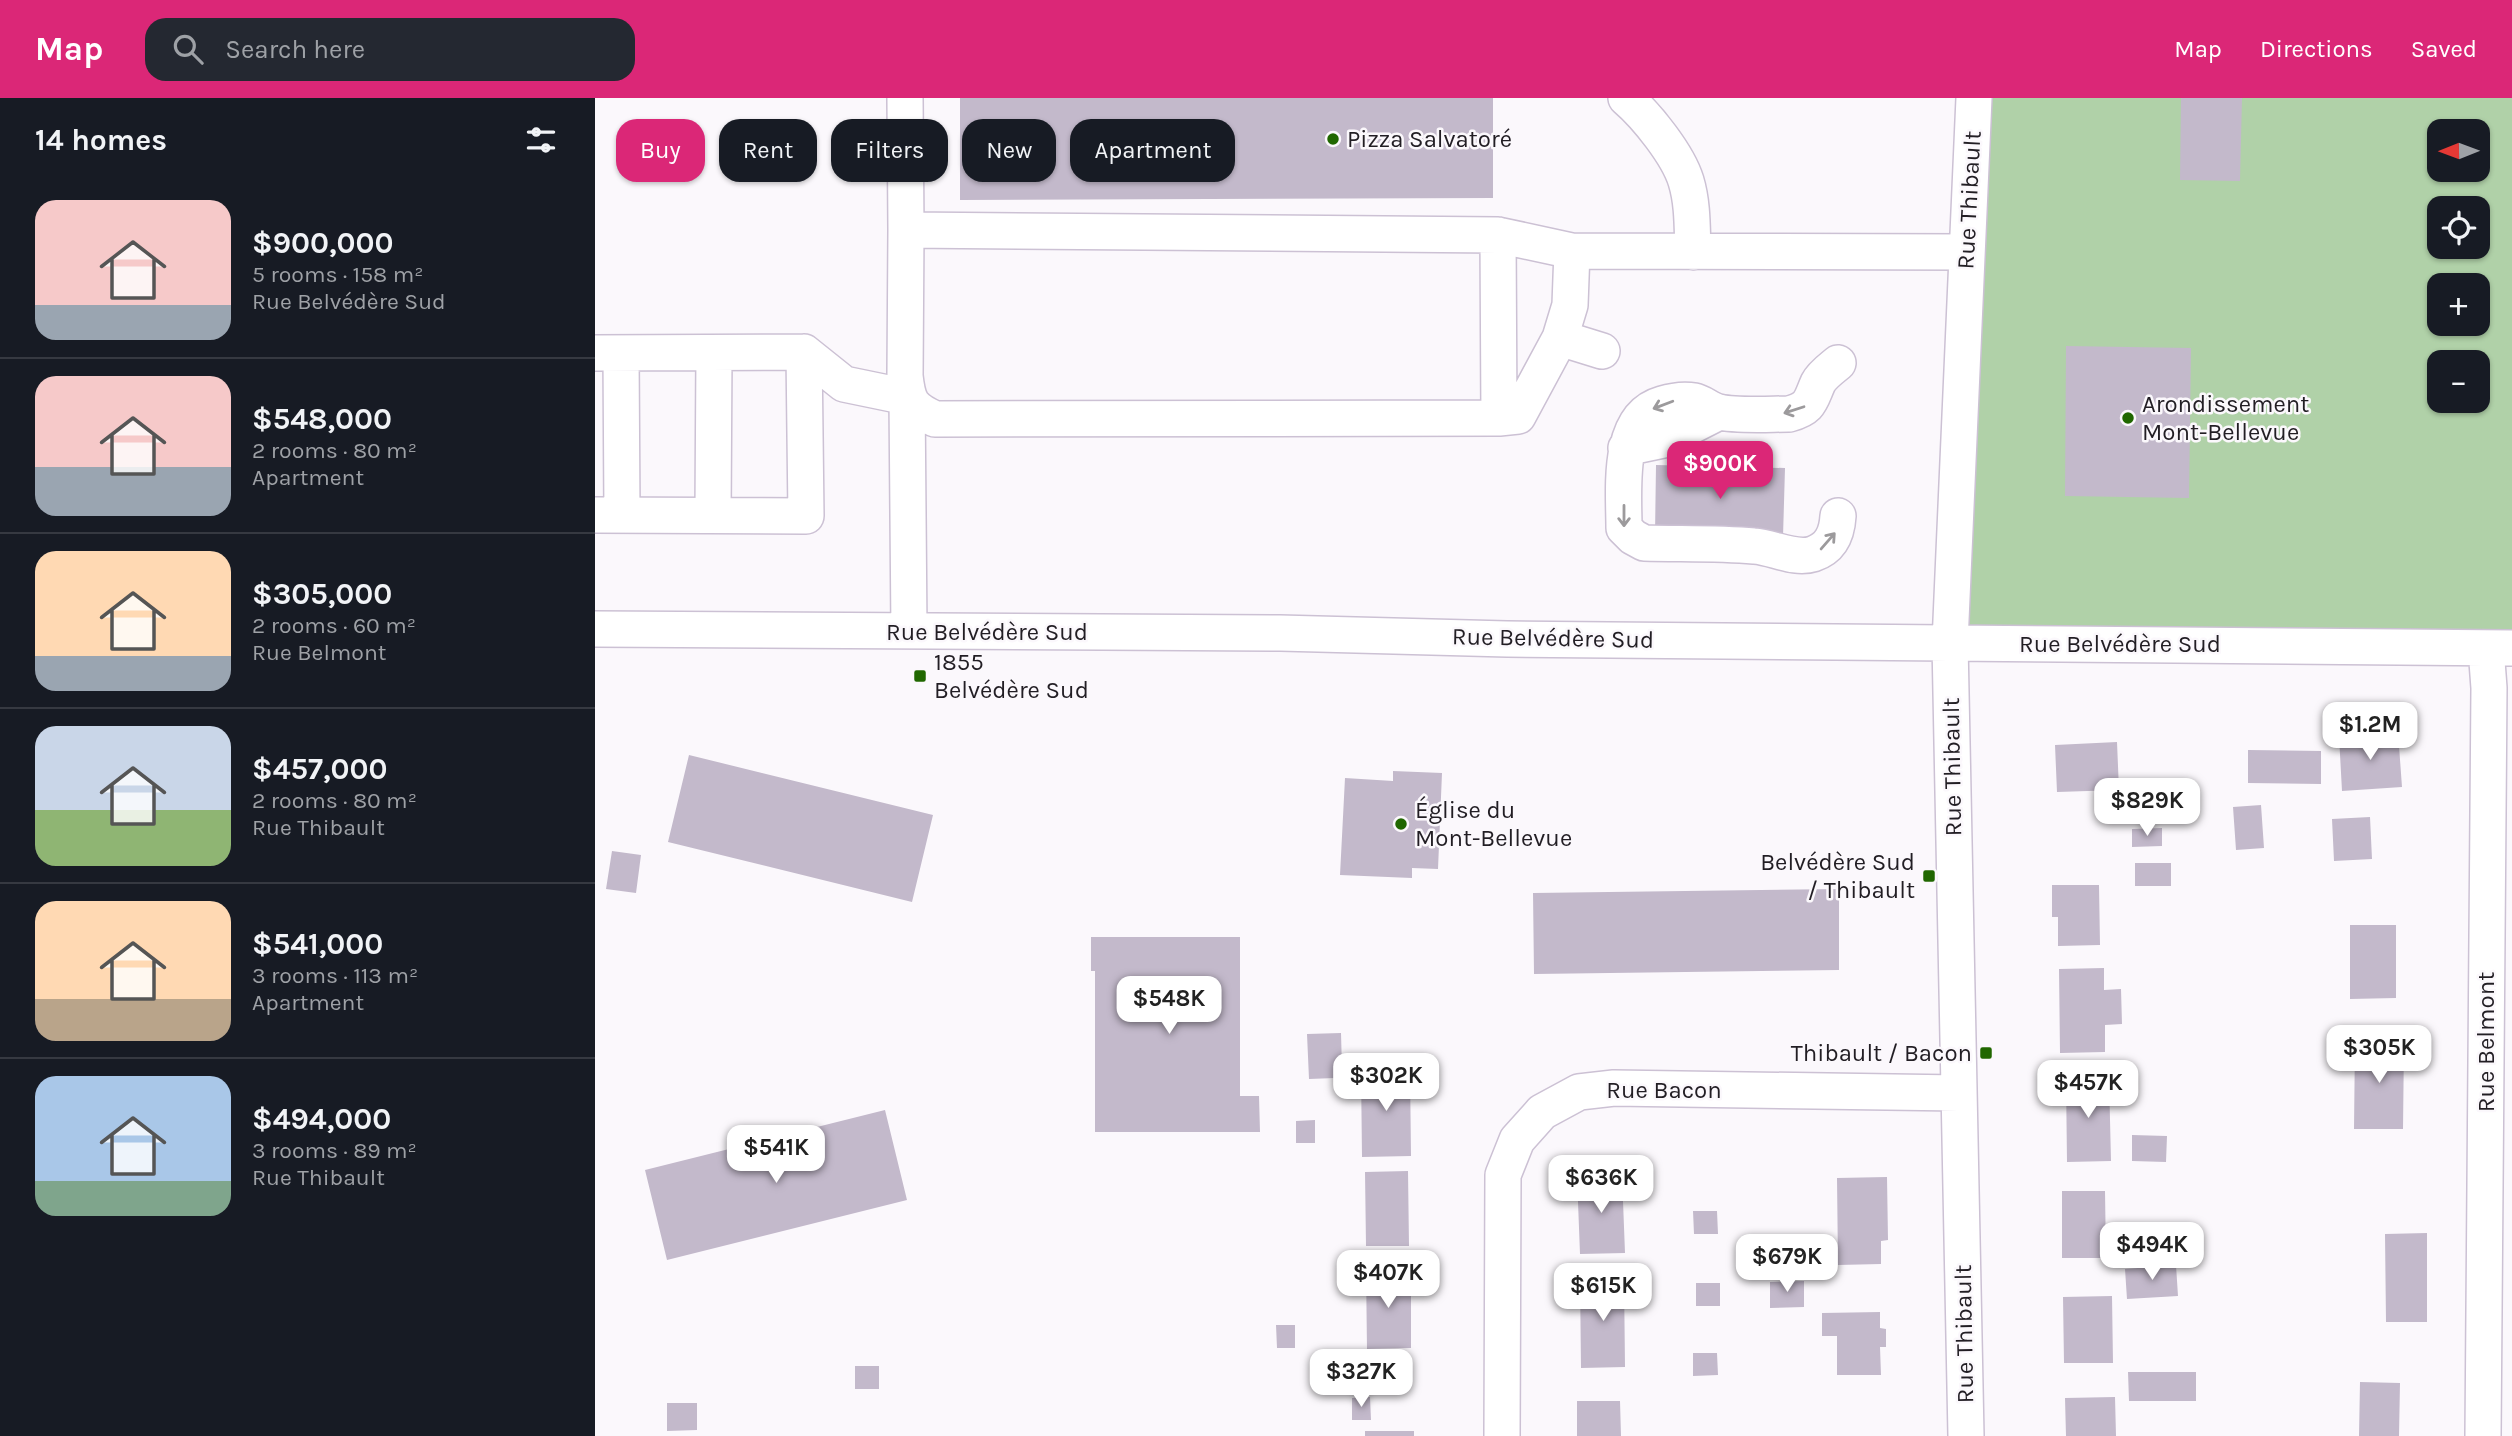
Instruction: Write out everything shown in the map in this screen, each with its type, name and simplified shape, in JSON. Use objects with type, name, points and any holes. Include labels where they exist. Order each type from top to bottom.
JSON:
[{"type":"street","points":[[905,98],[909,631]]},
{"type":"street","points":[[1626,98],[1666,144],[1686,179],[1692,206],[1693,252]]},
{"type":"street","name":"Rue Thibault","points":[[1966,1436],[1950,643],[1974,98]]},
{"type":"street","points":[[906,230],[1498,234],[1572,251],[1967,252]]},
{"type":"street","points":[[1498,234],[1499,418]]},
{"type":"street","points":[[804,352],[806,516],[609,515],[608,353],[804,352],[844,384],[907,397],[917,411],[935,419],[1518,416],[1560,338],[1570,305],[1572,251]]},
{"type":"street","points":[[1560,338],[1602,351]]},
{"type":"street","points":[[713,515],[714,353]]},
{"type":"street","points":[[1838,363],[1819,382],[1812,399],[1798,411],[1789,414],[1719,412],[1694,401],[1675,400],[1657,405],[1643,416],[1632,430],[1626,448],[1624,528],[1644,543],[1757,546],[1800,556],[1824,549],[1837,528],[1838,516]]},
{"type":"street","name":"Rue Belvédère Sud","points":[[595,629],[1280,633],[1507,639],[2499,648]]},
{"type":"street","name":"Rue Belmont","points":[[2483,1436],[2489,688],[2499,648]]},
{"type":"street","name":"Rue Bacon","points":[[1502,1436],[1503,1175],[1517,1140],[1542,1112],[1579,1093],[1614,1088],[1959,1093]]},
{"type":"green space","points":[[1974,98],[2512,98],[2512,648],[1950,643]]},
{"type":"building","points":[[960,98],[1493,98],[1493,198],[960,200]]},
{"type":"building","points":[[2181,98],[2242,98],[2240,181],[2180,180]]},
{"type":"building","name":"Arondissement Mont-Bellevue","points":[[2066,346],[2191,348],[2189,498],[2065,496]]},
{"type":"building","points":[[1656,465],[1785,468],[1783,537],[1655,535]]},
{"type":"building","points":[[2398,732],[2402,787],[2342,791],[2339,736]]},
{"type":"building","points":[[2117,742],[2119,790],[2057,792],[2055,745]]},
{"type":"building","points":[[2248,750],[2321,751],[2321,784],[2248,783]]},
{"type":"building","points":[[689,755],[933,815],[912,902],[668,842]]},
{"type":"building","points":[[1393,771],[1442,773],[1438,869],[1412,868],[1412,878],[1340,875],[1345,778],[1393,781]]},
{"type":"building","points":[[2261,805],[2264,848],[2236,850],[2233,807]]},
{"type":"building","points":[[2370,817],[2372,859],[2334,861],[2332,819]]},
{"type":"building","points":[[2162,828],[2162,846],[2132,847],[2132,829]]},
{"type":"building","points":[[612,851],[641,855],[636,893],[606,889]]},
{"type":"building","points":[[2135,863],[2171,863],[2171,886],[2135,886]]},
{"type":"building","points":[[2052,885],[2099,885],[2100,945],[2058,946],[2058,917],[2052,917]]},
{"type":"building","points":[[1839,889],[1839,970],[1534,974],[1533,893]]},
{"type":"building","points":[[2350,925],[2396,925],[2396,998],[2350,999]]},
{"type":"building","points":[[1091,937],[1240,937],[1240,1096],[1259,1096],[1260,1132],[1095,1132],[1095,971],[1091,971]]},
{"type":"building","points":[[2104,968],[2104,990],[2121,989],[2122,1024],[2105,1025],[2105,1052],[2060,1053],[2059,969]]},
{"type":"building","points":[[1341,1033],[1342,1068],[1335,1068],[1335,1078],[1309,1079],[1307,1034]]},
{"type":"building","points":[[2355,1041],[2404,1042],[2403,1129],[2354,1129]]},
{"type":"building","points":[[1410,1070],[1411,1156],[1362,1157],[1361,1071]]},
{"type":"building","points":[[2109,1078],[2111,1161],[2067,1162],[2066,1079]]},
{"type":"building","points":[[885,1110],[907,1200],[667,1260],[645,1170]]},
{"type":"building","points":[[1315,1120],[1315,1143],[1296,1143],[1296,1121]]},
{"type":"building","points":[[2132,1135],[2167,1136],[2166,1162],[2132,1161]]},
{"type":"building","points":[[1408,1171],[1409,1246],[1366,1246],[1365,1172]]},
{"type":"building","points":[[1622,1175],[1625,1253],[1580,1254],[1577,1176]]},
{"type":"building","points":[[1887,1177],[1888,1240],[1881,1241],[1881,1264],[1838,1265],[1837,1178]]},
{"type":"building","points":[[2062,1191],[2105,1191],[2106,1258],[2062,1258]]},
{"type":"building","points":[[1693,1211],[1717,1211],[1718,1234],[1694,1234]]},
{"type":"building","points":[[2427,1233],[2427,1322],[2386,1322],[2385,1234]]},
{"type":"building","points":[[2176,1265],[2178,1296],[2127,1299],[2125,1269]]},
{"type":"building","points":[[1366,1267],[1399,1267],[1399,1284],[1411,1284],[1411,1348],[1367,1349]]},
{"type":"building","points":[[1624,1278],[1625,1367],[1581,1368],[1580,1279]]},
{"type":"building","points":[[1804,1281],[1804,1307],[1770,1308],[1770,1282]]},
{"type":"building","points":[[1696,1283],[1720,1283],[1720,1306],[1696,1306]]},
{"type":"building","points":[[2112,1296],[2113,1363],[2064,1363],[2063,1297]]},
{"type":"building","points":[[1880,1312],[1880,1328],[1886,1329],[1886,1347],[1880,1347],[1881,1375],[1837,1375],[1837,1336],[1822,1336],[1822,1313]]},
{"type":"building","points":[[1276,1325],[1295,1325],[1295,1348],[1277,1348]]},
{"type":"building","points":[[1693,1353],[1717,1353],[1718,1375],[1693,1376]]},
{"type":"building","points":[[855,1366],[879,1366],[879,1389],[855,1389]]},
{"type":"building","points":[[2128,1372],[2196,1372],[2196,1401],[2129,1401]]},
{"type":"building","points":[[2360,1382],[2400,1383],[2399,1436],[2359,1436]]},
{"type":"building","points":[[1370,1397],[1371,1420],[1352,1420],[1352,1398]]},
{"type":"building","points":[[2115,1397],[2116,1436],[2066,1436],[2065,1398]]},
{"type":"building","points":[[1577,1401],[1620,1401],[1621,1436],[1577,1436]]},
{"type":"building","points":[[667,1403],[697,1403],[697,1430],[667,1431]]},
{"type":"building","points":[[1365,1431],[1414,1431],[1414,1436],[1365,1436]]},
{"type":"place","name":"Pizza Salvatoré","points":[[1333,139]]},
{"type":"place","name":"Arondissement Mont-Bellevue","points":[[2128,418]]},
{"type":"place","name":"1855 Belvédère Sud","points":[[920,676]]},
{"type":"place","name":"Église du Mont-Bellevue","points":[[1401,824]]},
{"type":"place","name":"Belvédère Sud / Thibault","points":[[1929,876]]},
{"type":"place","name":"Thibault / Bacon","points":[[1986,1053]]}]
